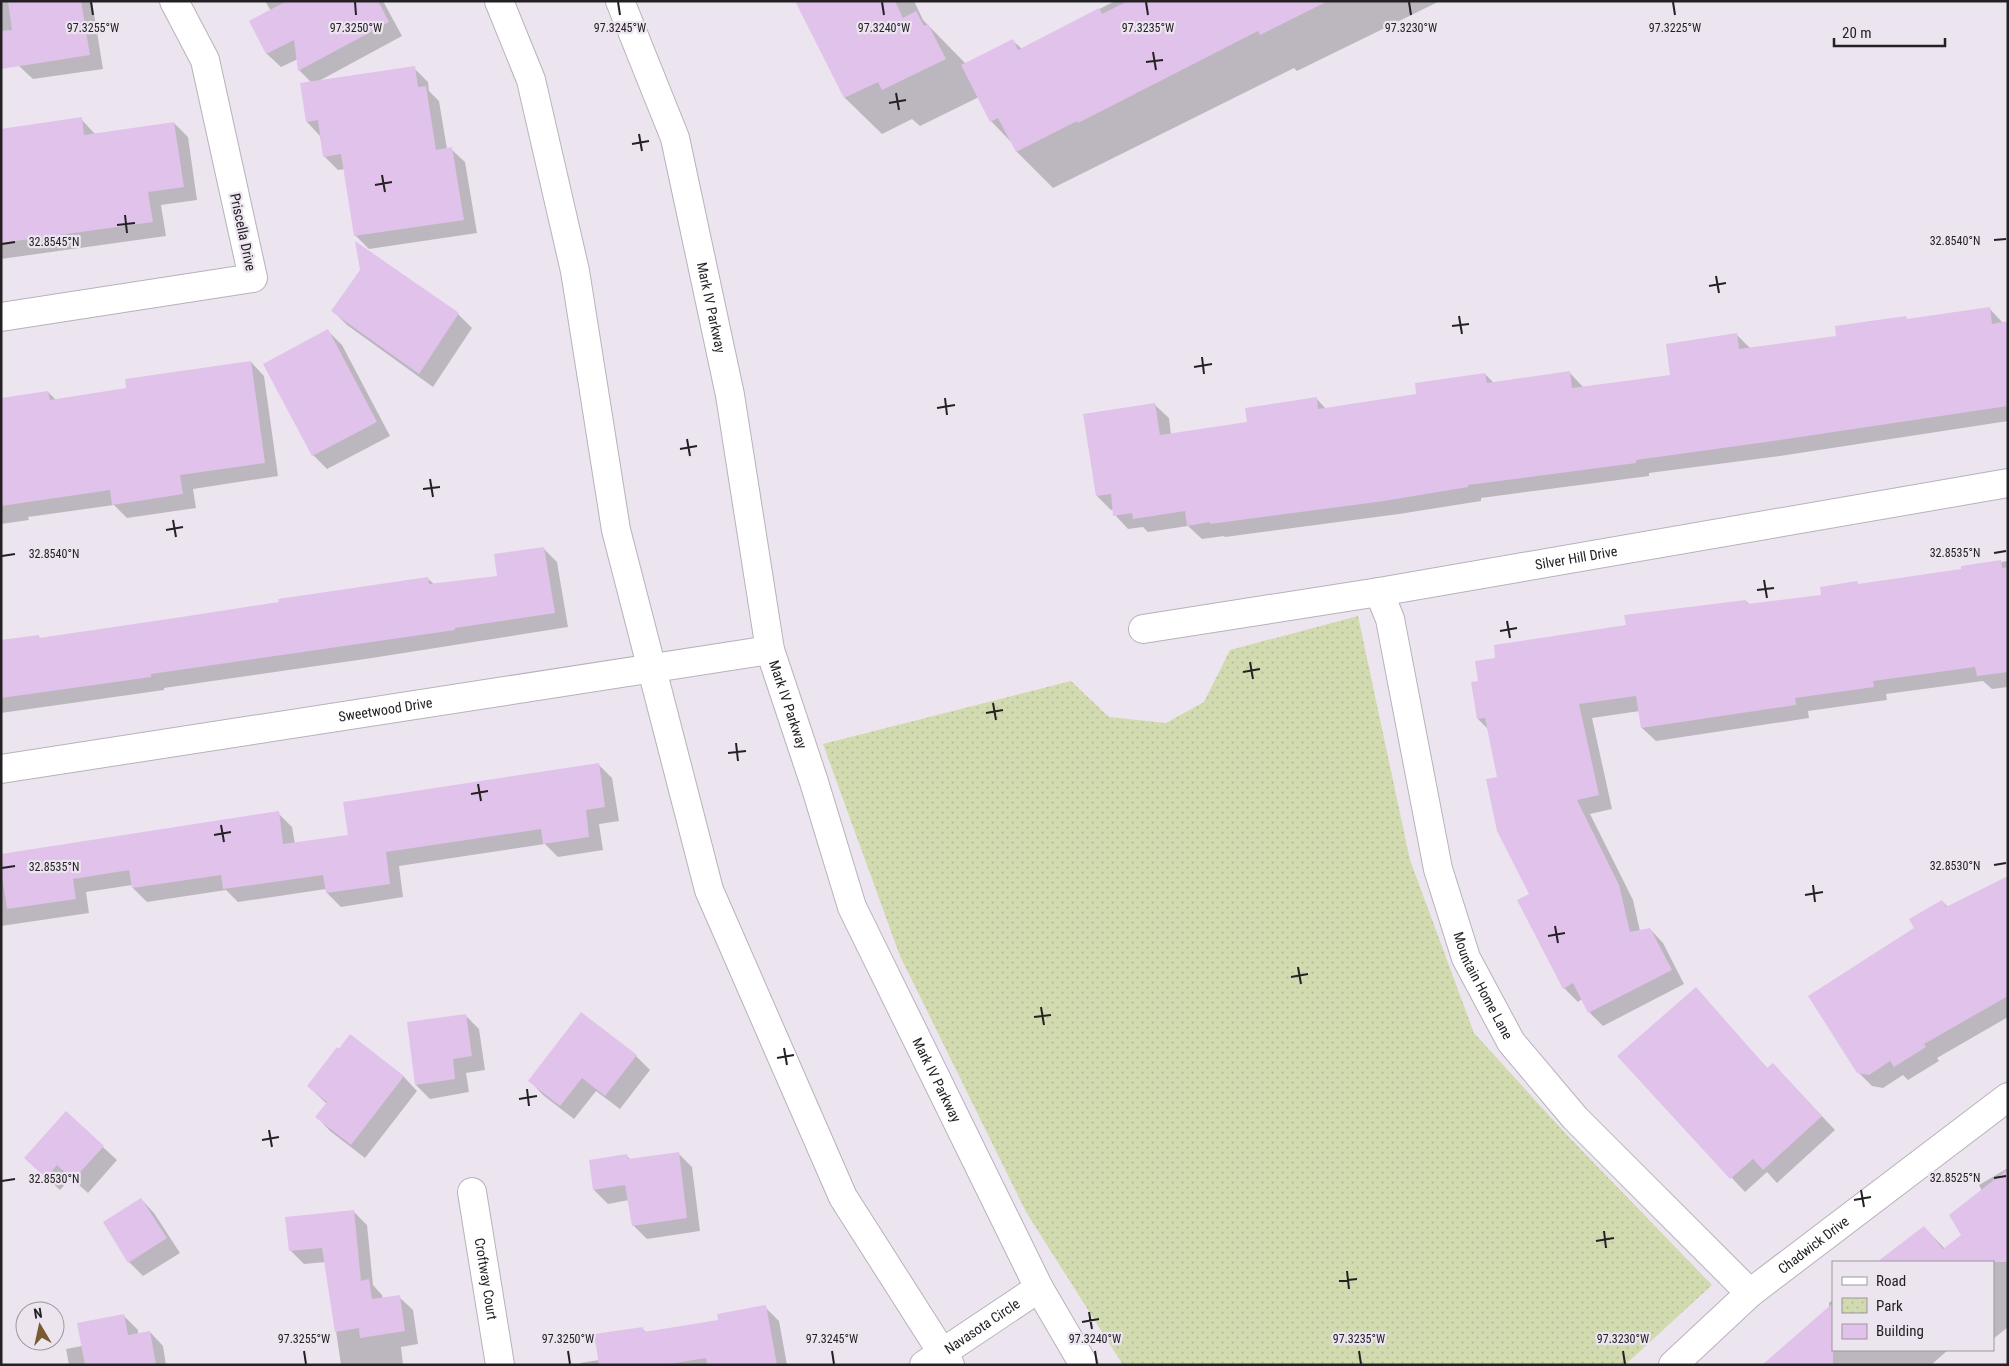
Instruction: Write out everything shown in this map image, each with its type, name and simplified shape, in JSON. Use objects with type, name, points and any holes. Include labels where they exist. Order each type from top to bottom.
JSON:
[{"type":"street","name":"Priscella Drive","points":[[1,317],[253,278],[205,60],[174,1]]},
{"type":"street","points":[[499,1],[531,80],[573,261],[616,530],[650,669],[709,890],[843,1197],[938,1361]]},
{"type":"street","name":"Mark IV Parkway","points":[[620,1],[676,138],[730,395],[770,650],[814,782],[852,908],[1039,1288],[1084,1365]]},
{"type":"street","name":"Silver Hill Drive","points":[[1143,629],[1379,592],[2008,483]]},
{"type":"street","name":"Mountain Home Lane","points":[[1379,592],[1390,619],[1438,869],[1466,958],[1511,1042],[1575,1118],[1750,1293]]},
{"type":"street","name":"Sweetwood Drive","points":[[1,769],[770,650]]},
{"type":"street","name":"Chadwick Drive","points":[[1673,1365],[1750,1293],[2008,1097]]},
{"type":"street","name":"Croftway Court","points":[[472,1192],[500,1365]]},
{"type":"street","name":"Navasota Circle","points":[[938,1361],[1039,1288]]},
{"type":"green space","points":[[1358,616],[1410,860],[1474,1033],[1566,1134],[1712,1285],[1625,1365],[1123,1365],[1026,1212],[900,956],[823,744],[1071,681],[1109,717],[1166,723],[1204,702],[1230,650]]},
{"type":"building","points":[[8,1],[81,1],[90,55],[1,69],[1,31],[12,30]]},
{"type":"building","points":[[287,1],[378,1],[389,22],[298,71],[294,40],[266,54],[249,21]]},
{"type":"building","points":[[795,1],[895,1],[903,18],[916,11],[924,26],[928,24],[946,59],[882,90],[878,82],[844,98]]},
{"type":"building","points":[[1128,1],[1328,1],[1260,35],[1258,31],[1078,123],[1077,121],[1016,152],[998,118],[990,122],[961,65],[1013,39],[1018,50],[1099,8],[1102,14]]},
{"type":"building","points":[[415,66],[418,87],[426,86],[436,150],[452,147],[464,220],[354,236],[341,154],[323,157],[318,120],[306,122],[300,83]]},
{"type":"building","points":[[82,117],[84,135],[174,122],[184,187],[148,192],[153,222],[1,243],[1,129]]},
{"type":"building","points":[[355,241],[459,313],[419,374],[331,311],[360,270]]},
{"type":"building","points":[[1990,307],[1992,324],[2008,321],[2008,406],[1636,460],[1636,463],[1468,485],[1468,487],[1384,501],[1210,524],[1210,522],[1187,526],[1185,511],[1133,519],[1132,513],[1113,516],[1111,494],[1096,496],[1083,414],[1155,403],[1160,435],[1247,422],[1245,408],[1317,397],[1318,409],[1416,394],[1415,383],[1485,373],[1487,383],[1570,371],[1572,388],[1670,375],[1666,344],[1737,333],[1739,349],[1836,336],[1835,326],[1906,316],[1907,319]]},
{"type":"building","points":[[328,329],[377,422],[312,456],[263,364]]},
{"type":"building","points":[[251,361],[265,463],[180,475],[183,494],[112,505],[110,490],[1,506],[1,398],[48,391],[50,400],[126,388],[125,379]]},
{"type":"building","points":[[544,547],[555,613],[455,628],[455,630],[151,674],[151,677],[1,698],[1,640],[39,635],[39,638],[175,618],[279,602],[278,599],[428,577],[429,584],[497,576],[494,554]]},
{"type":"building","points":[[2001,560],[2002,568],[2008,567],[2008,672],[1977,676],[1975,667],[1873,681],[1874,687],[1795,698],[1796,705],[1641,728],[1636,696],[1579,704],[1599,795],[1577,800],[1619,885],[1630,932],[1650,928],[1672,970],[1588,1013],[1573,983],[1563,989],[1517,900],[1529,894],[1497,831],[1486,779],[1497,777],[1485,718],[1477,719],[1471,682],[1478,681],[1475,661],[1495,658],[1494,645],[1626,625],[1624,615],[1746,600],[1747,604],[1821,595],[1820,587],[1857,581],[1858,584],[1961,569],[1961,566]]},
{"type":"building","points":[[599,763],[605,807],[586,810],[589,837],[543,844],[541,829],[386,852],[390,884],[326,893],[323,875],[223,889],[221,875],[132,888],[129,870],[73,879],[76,899],[7,909],[1,869],[1,854],[279,811],[283,844],[348,835],[343,802]]},
{"type":"building","points":[[2008,876],[2008,996],[1924,1044],[1926,1047],[1894,1067],[1890,1061],[1869,1075],[1857,1073],[1808,996],[1914,928],[1909,919],[1942,900],[1946,907]]},
{"type":"building","points":[[1696,987],[1767,1068],[1773,1063],[1822,1116],[1763,1170],[1753,1159],[1730,1179],[1617,1056]]},
{"type":"building","points":[[581,1012],[637,1055],[605,1096],[582,1078],[560,1106],[528,1081]]},
{"type":"building","points":[[466,1014],[472,1056],[453,1059],[455,1079],[415,1085],[407,1022]]},
{"type":"building","points":[[350,1034],[404,1076],[351,1145],[315,1117],[327,1102],[307,1086],[337,1047],[339,1049]]},
{"type":"building","points":[[66,1111],[104,1146],[73,1180],[57,1165],[46,1178],[24,1158]]},
{"type":"building","points":[[679,1152],[687,1218],[632,1226],[625,1185],[593,1190],[589,1160],[627,1154],[628,1159]]},
{"type":"building","points":[[2008,1169],[2008,1262],[1878,1261],[1924,1226],[1943,1249],[1961,1235],[1949,1215]]},
{"type":"building","points":[[141,1198],[167,1238],[128,1263],[103,1222]]},
{"type":"building","points":[[354,1210],[361,1281],[369,1279],[372,1299],[400,1295],[405,1331],[360,1338],[359,1328],[335,1332],[322,1248],[289,1251],[285,1217]]},
{"type":"building","points":[[1832,1304],[1833,1365],[1762,1365]]},
{"type":"building","points":[[766,1305],[777,1365],[707,1365],[706,1358],[663,1365],[599,1365],[594,1334],[643,1327],[644,1332],[718,1320],[717,1314]]},
{"type":"building","points":[[124,1314],[128,1335],[150,1331],[156,1365],[85,1365],[77,1323]]}]
